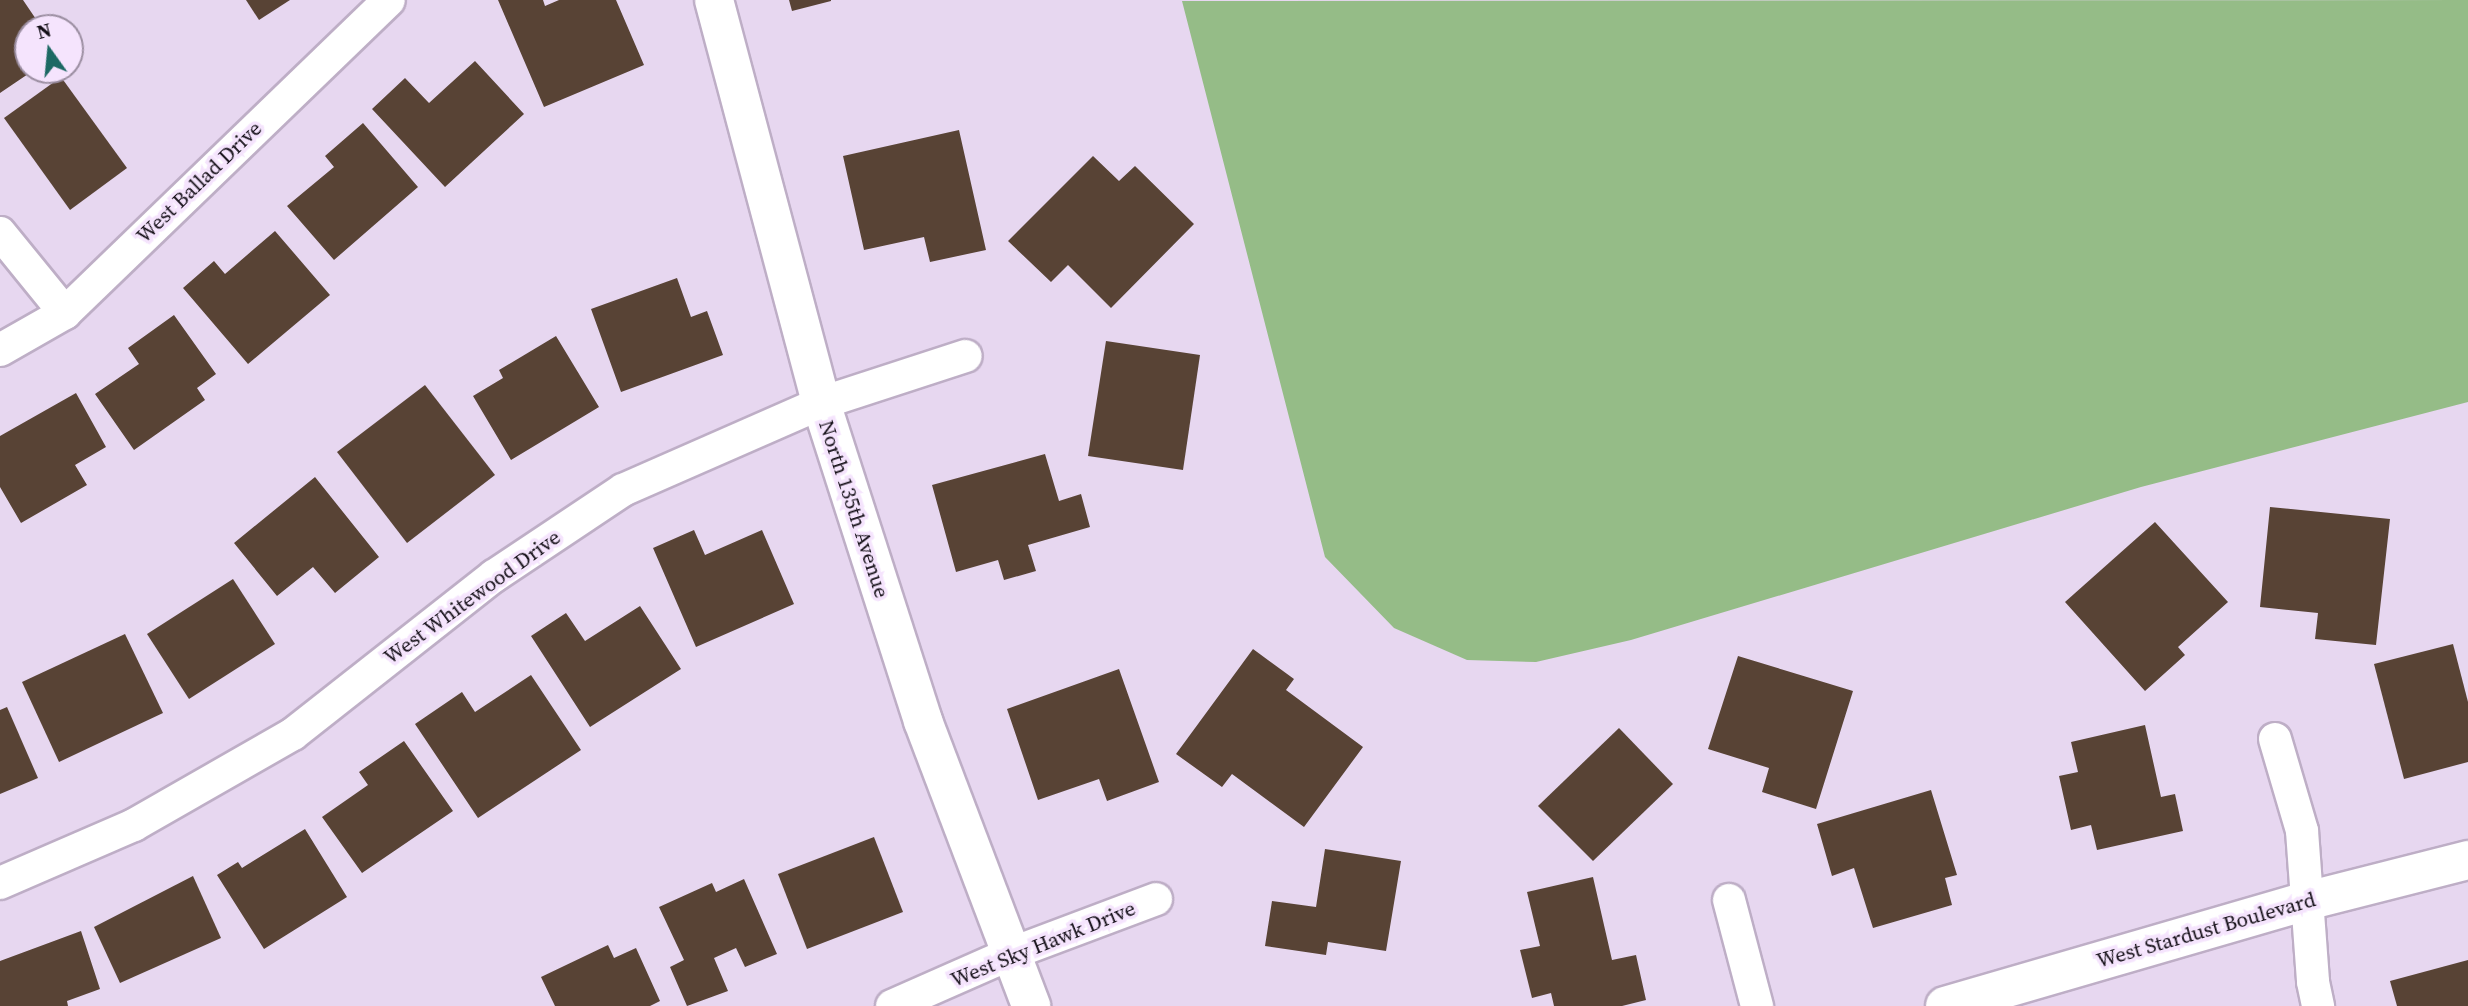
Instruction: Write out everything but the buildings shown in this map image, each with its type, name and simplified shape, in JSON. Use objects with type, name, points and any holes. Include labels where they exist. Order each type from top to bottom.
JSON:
[{"type":"street","name":"West Ballad Drive","points":[[0,350],[65,313],[389,0]]},
{"type":"street","name":"North 135th Avenue","points":[[714,0],[821,403],[923,721],[1031,1006]]},
{"type":"street","points":[[0,233],[65,313]]},
{"type":"street","name":"West Whitewood Drive","points":[[0,883],[134,825],[293,734],[494,576],[623,490],[821,403],[966,356]]},
{"type":"street","points":[[2275,739],[2302,831],[2306,901],[2318,1006]]},
{"type":"street","name":"West Stardust Boulevard","points":[[1945,1006],[2306,901],[2468,860]]},
{"type":"street","name":"West Sky Hawk Drive","points":[[892,1006],[1010,954],[1156,899]]},
{"type":"street","points":[[1729,900],[1757,1006]]},
{"type":"green space","points":[[2468,0],[2468,402],[2141,487],[1631,640],[1536,662],[1467,660],[1394,628],[1325,557],[1182,1]]}]
